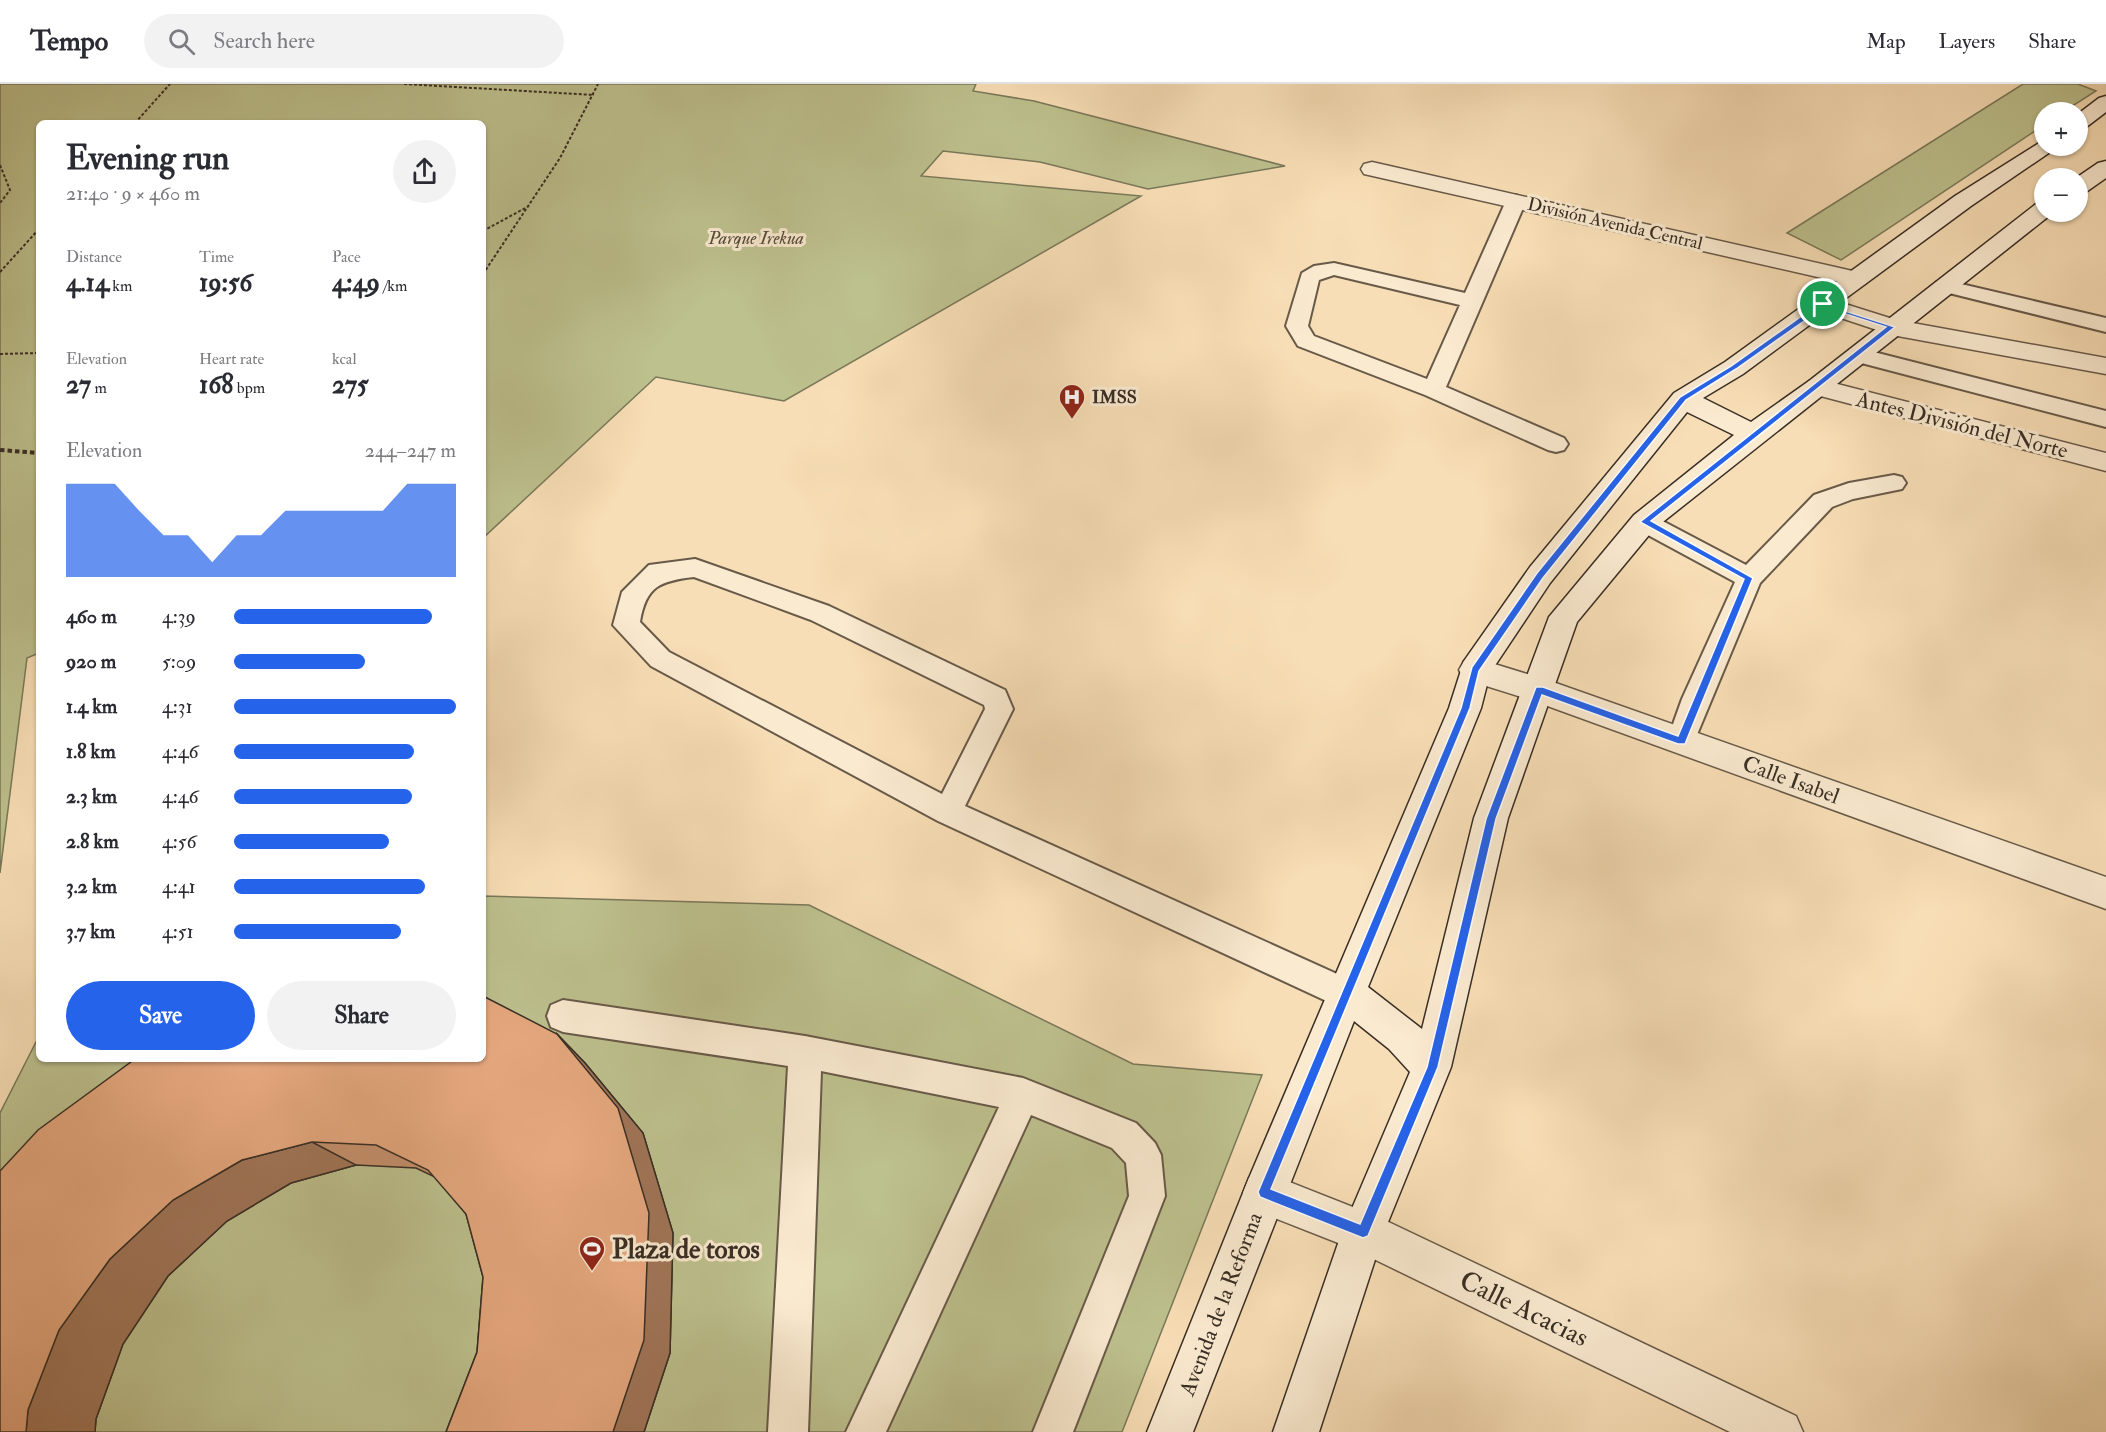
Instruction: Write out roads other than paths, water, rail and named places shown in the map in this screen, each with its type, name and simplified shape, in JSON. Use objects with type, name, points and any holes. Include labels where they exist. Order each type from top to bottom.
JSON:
[{"type":"main road","points":[[2088,116],[2106,102]]},
{"type":"main road","name":"Avenida de la Reforma","points":[[1296,1432],[1363,1232],[1432,1067],[1491,819],[1564,617],[1644,522],[1944,286],[1992,213],[2040,156]]},
{"type":"main road","points":[[2088,180],[2106,168]]},
{"type":"main road","name":"División Avenida Central","points":[[1372,169],[1857,279]]},
{"type":"main road","name":"Avenida de la Reforma","points":[[1170,1432],[1264,1192],[1465,708],[1475,670],[1540,575],[1683,399],[1734,368],[1857,279],[1992,213],[2034,210]]},
{"type":"main road","points":[[1823,304],[1892,327],[2106,366]]},
{"type":"main road","name":"Antes División del Norte","points":[[1818,387],[2106,462]]},
{"type":"main road","points":[[1683,399],[1753,434]]},
{"type":"main road","name":"Calle Isabel","points":[[1475,670],[1539,690],[2106,893]]},
{"type":"main road","points":[[1346,994],[1383,1017],[1408,1039],[1432,1067]]},
{"type":"main road","name":"Calle Acacias","points":[[1264,1192],[1363,1232],[1780,1432]]},
{"type":"lane","points":[[1433,390],[1516,201]]},
{"type":"lane","points":[[1472,301],[1334,269],[1321,270],[1309,277],[1297,326],[1306,341],[1433,390],[1556,444]]},
{"type":"lane","points":[[1944,286],[2106,325]]},
{"type":"lane","points":[[1858,355],[2106,419]]},
{"type":"lane","points":[[2059,407],[2106,413]]},
{"type":"lane","points":[[1681,741],[1696,699],[1749,578],[1823,501],[1849,491],[1894,483]]},
{"type":"lane","points":[[1644,522],[1749,578]]},
{"type":"lane","points":[[948,812],[999,709],[995,698],[820,613],[695,568],[658,572],[631,599],[626,625],[660,659],[948,812],[1346,994]]},
{"type":"lane","points":[[563,1016],[805,1052],[1023,1095],[1124,1135],[1143,1155],[1147,1197],[1053,1432]]},
{"type":"lane","points":[[788,1432],[805,1052]]},
{"type":"lane","points":[[866,1432],[1023,1095]]},
{"type":"place","name":"IMSS","points":[[1072,420]]},
{"type":"place","name":"Plaza de toros","points":[[592,1272]]},
{"type":"park label","name":"Parque Irekua","points":[[756,238]]}]
